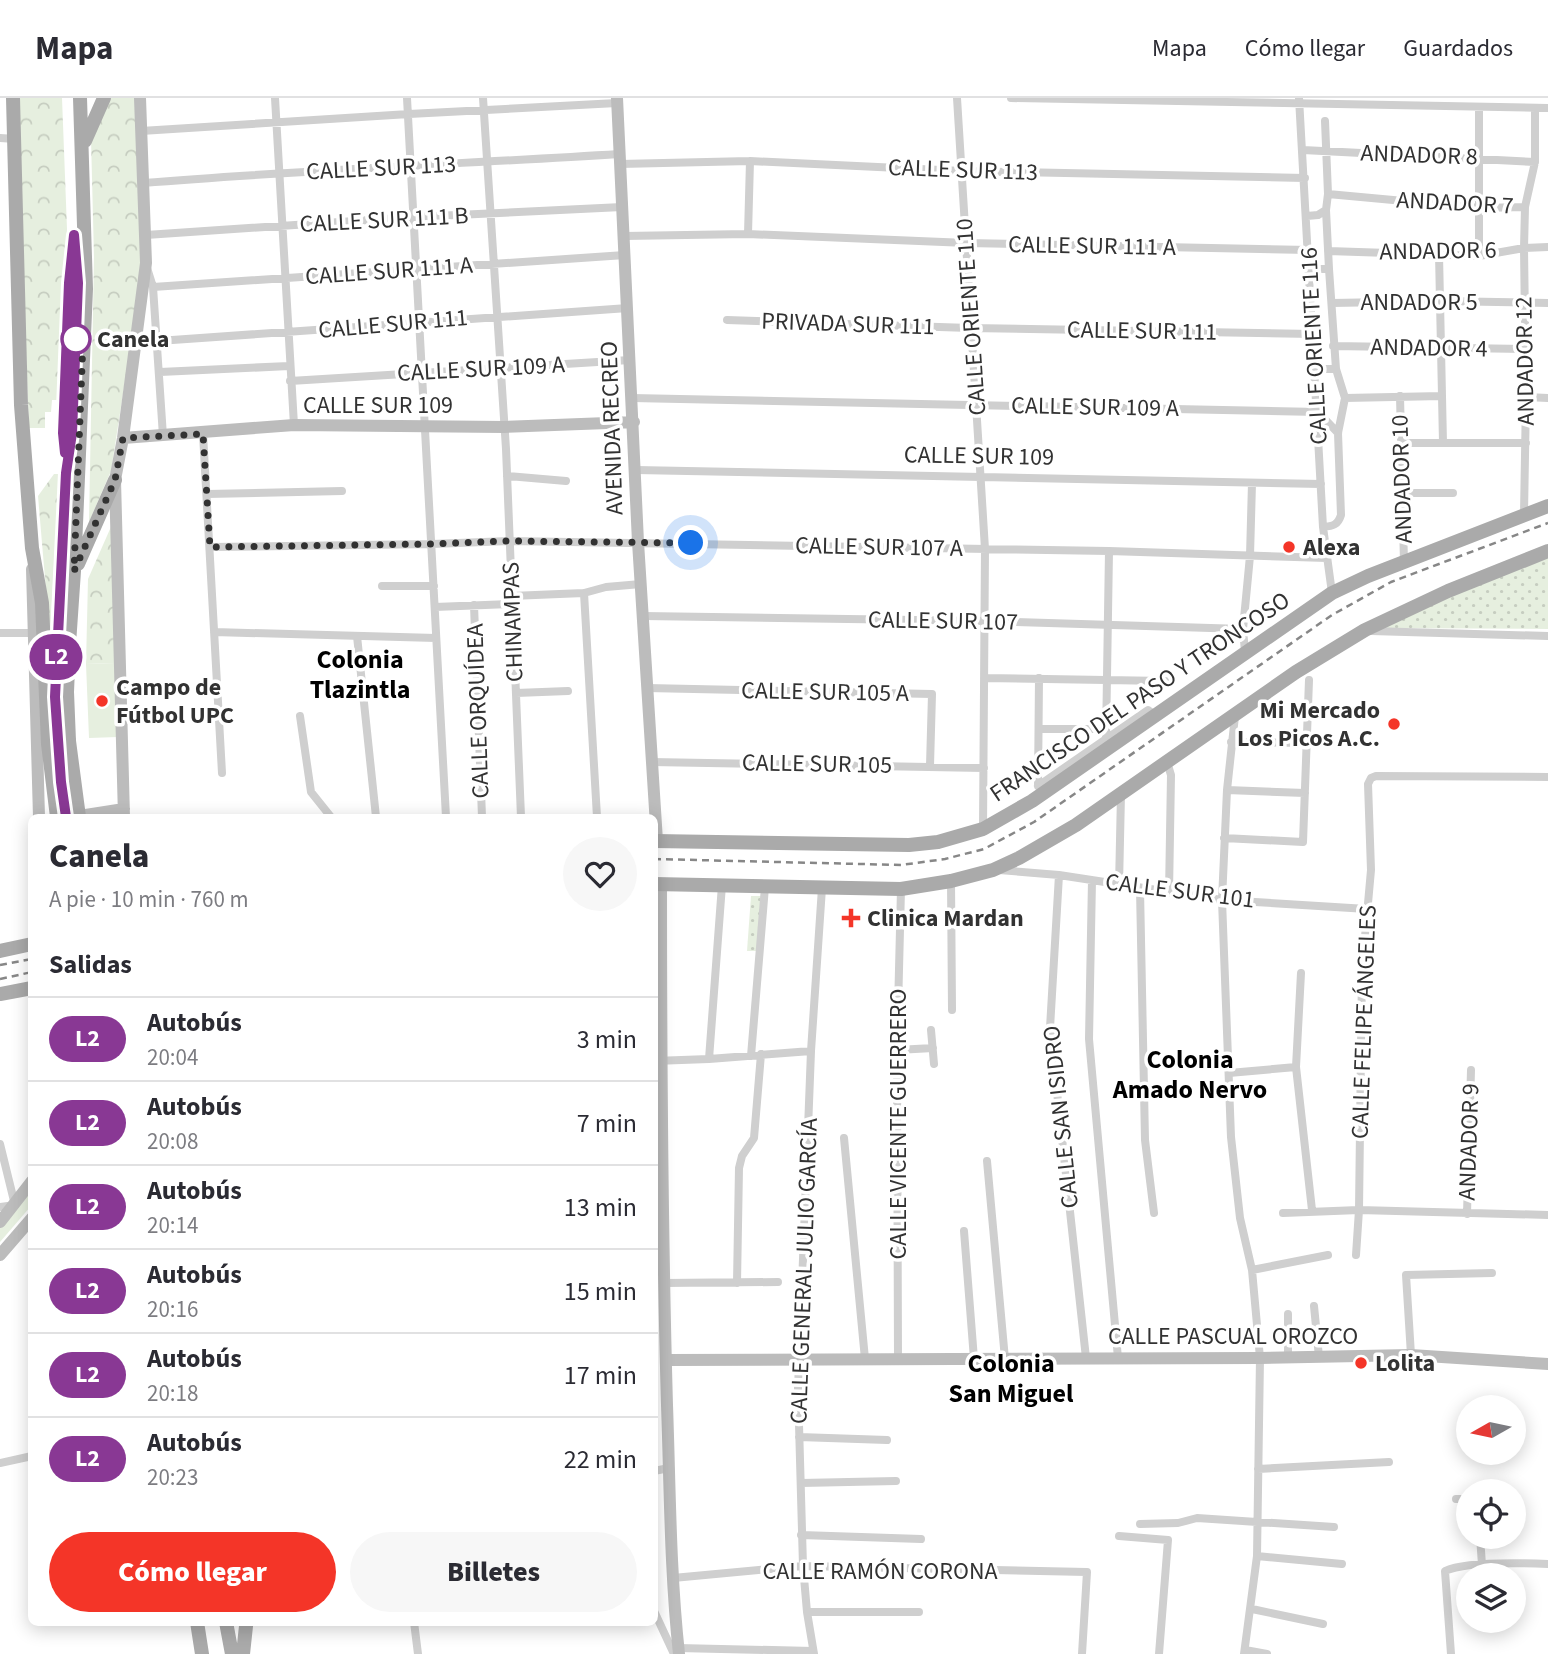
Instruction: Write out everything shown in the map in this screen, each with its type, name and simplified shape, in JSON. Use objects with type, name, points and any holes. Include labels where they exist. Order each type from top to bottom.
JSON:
[{"type":"main road","points":[[13,98],[8,139],[21,405],[32,548],[42,603],[48,744],[58,814]]},
{"type":"main road","points":[[79,814],[69,741],[67,692],[86,289],[80,98]]},
{"type":"main road","points":[[83,146],[104,98]]},
{"type":"main road","points":[[74,571],[115,480]]},
{"type":"main road","name":"FRANCISCO DEL PASO Y TRONCOSO","points":[[658,841],[909,845],[938,842],[984,830],[1032,801],[1073,768],[1156,716],[1332,593],[1548,506]]},
{"type":"main road","points":[[658,884],[901,890],[993,870],[1076,825],[1296,672],[1365,630],[1548,551]]},
{"type":"main road","points":[[0,951],[28,945]]},
{"type":"main road","points":[[0,994],[28,989]]},
{"type":"main road","points":[[198,1626],[202,1654]]},
{"type":"main road","points":[[227,1626],[232,1654]]},
{"type":"main road","points":[[243,1654],[246,1626]]},
{"type":"street","points":[[124,813],[115,480],[146,263],[140,98]]},
{"type":"street","points":[[275,98],[294,425]]},
{"type":"street","points":[[407,98],[446,814]]},
{"type":"street","name":"CHINAMPAS","points":[[483,98],[495,316],[505,427],[521,814]]},
{"type":"street","name":"CALLE ORIENTE 110","points":[[957,98],[985,549],[984,830]]},
{"type":"street","points":[[1010,98],[1300,101],[1548,108]]},
{"type":"street","points":[[141,131],[617,100]]},
{"type":"street","name":"AVENIDA RECREO","points":[[617,100],[654,814]]},
{"type":"street","name":"CALLE ORIENTE 116","points":[[1300,101],[1323,527],[1332,593]]},
{"type":"street","points":[[1479,108],[1479,256]]},
{"type":"street","name":"ANDADOR 7","points":[[1328,194],[1480,208],[1525,207],[1535,162],[1535,109]]},
{"type":"street","points":[[1323,527],[1339,522],[1338,433],[1345,398],[1336,369],[1334,346],[1326,210],[1328,194],[1325,121]]},
{"type":"street","name":"ANDADOR 8","points":[[1303,150],[1535,162]]},
{"type":"street","name":"CALLE SUR 113","points":[[143,183],[279,172],[486,162],[620,159],[750,161],[962,171],[1305,178]]},
{"type":"street","points":[[748,234],[750,161]]},
{"type":"street","name":"CALLE SUR 111 B","points":[[146,235],[414,217],[622,207]]},
{"type":"street","name":"ANDADOR 12","points":[[1524,514],[1525,207]]},
{"type":"street","points":[[1307,216],[1318,215],[1326,210]]},
{"type":"street","name":"CALLE SUR 111 A","points":[[624,236],[748,234],[967,243],[1309,250]]},
{"type":"street","name":"ANDADOR 6","points":[[1328,251],[1479,256],[1524,248],[1548,247]]},
{"type":"street","points":[[1439,254],[1443,443]]},
{"type":"street","name":"CALLE SUR 111 A","points":[[153,287],[625,255]]},
{"type":"street","points":[[146,263],[153,287],[163,436]]},
{"type":"street","points":[[1310,269],[1329,269]]},
{"type":"street","name":"ANDADOR 5","points":[[1332,303],[1548,303]]},
{"type":"street","name":"CALLE SUR 111","points":[[158,341],[628,308]]},
{"type":"street","name":"PRIVADA SUR 111","points":[[727,320],[971,328]]},
{"type":"street","name":"CALLE SUR 111","points":[[971,328],[1314,334]]},
{"type":"street","name":"ANDADOR 4","points":[[1334,346],[1525,349]]},
{"type":"street","name":"CALLE SUR 109 A","points":[[290,381],[631,360]]},
{"type":"street","points":[[160,372],[289,366]]},
{"type":"street","points":[[1315,369],[1336,369]]},
{"type":"street","name":"ANDADOR 10","points":[[1399,396],[1404,563]]},
{"type":"street","points":[[1345,398],[1442,397]]},
{"type":"street","points":[[1526,397],[1548,398]]},
{"type":"street","name":"CALLE SUR 109 A","points":[[632,398],[1318,412]]},
{"type":"street","points":[[1318,412],[1338,433]]},
{"type":"street","name":"CALLE SUR 109","points":[[123,438],[294,425],[505,427],[634,422]]},
{"type":"street","points":[[203,434],[222,773]]},
{"type":"street","points":[[1401,443],[1526,443]]},
{"type":"street","name":"CALLE SUR 109","points":[[636,470],[1321,484]]},
{"type":"street","points":[[507,476],[566,481]]},
{"type":"street","points":[[1245,652],[1243,629],[1250,556],[1252,483]]},
{"type":"street","points":[[207,494],[342,491]]},
{"type":"street","points":[[1403,493],[1453,493]]},
{"type":"street","name":"CALLE SUR 107 A","points":[[210,547],[509,541],[638,542],[1327,558]]},
{"type":"street","points":[[32,548],[39,814]]},
{"type":"street","points":[[1106,739],[1109,551]]},
{"type":"street","points":[[435,607],[474,606],[641,584]]},
{"type":"street","points":[[382,586],[434,586]]},
{"type":"street","points":[[584,593],[597,814]]},
{"type":"street","name":"CALLE ORQUÍDEA","points":[[474,606],[482,814]]},
{"type":"street","name":"CALLE SUR 107","points":[[643,616],[985,621],[1243,629]]},
{"type":"street","points":[[1365,630],[1548,636]]},
{"type":"street","points":[[214,632],[436,638]]},
{"type":"street","points":[[0,633],[34,633]]},
{"type":"street","points":[[357,636],[376,814]]},
{"type":"street","points":[[984,678],[1165,681]]},
{"type":"street","points":[[1039,678],[1038,786],[1073,768],[1106,739],[1148,710],[1156,716]]},
{"type":"street","points":[[1224,838],[1303,842],[1309,680]]},
{"type":"street","name":"CALLE SUR 105 A","points":[[647,688],[932,694],[930,766]]},
{"type":"street","points":[[516,694],[569,691]]},
{"type":"street","points":[[1236,713],[1227,790],[1222,900],[1228,1073],[1235,1186],[1252,1270],[1260,1358],[1257,1556],[1252,1609],[1244,1652],[1267,1654]]},
{"type":"street","points":[[300,716],[311,792],[329,814]]},
{"type":"street","points":[[1039,729],[1106,729]]},
{"type":"street","points":[[1231,742],[1307,743]]},
{"type":"street","name":"CALLE SUR 105","points":[[651,761],[984,768]]},
{"type":"street","points":[[1167,762],[1171,775],[1169,893]]},
{"type":"street","name":"CALLE FELIPE ÁNGELES","points":[[1356,1255],[1362,970],[1371,870],[1368,790],[1371,778],[1548,778]]},
{"type":"street","points":[[1227,790],[1305,793]]},
{"type":"street","points":[[1119,886],[1121,792]]},
{"type":"street","name":"CALLE SUR 101","points":[[993,870],[1059,875],[1222,900],[1367,909]]},
{"type":"street","name":"CALLE SAN ISIDRO","points":[[1059,875],[1050,1028],[1086,1358]]},
{"type":"street","points":[[1092,880],[1090,1039],[1118,1358]]},
{"type":"street","points":[[951,881],[952,1010]]},
{"type":"street","points":[[658,884],[661,1290],[677,1652]]},
{"type":"street","points":[[709,1059],[722,885]]},
{"type":"street","points":[[751,1056],[765,887]]},
{"type":"street","name":"CALLE GENERAL JULIO GARCÍA","points":[[814,1653],[803,1566],[799,1360],[811,1051],[822,888]]},
{"type":"street","points":[[1140,889],[1145,1140],[1154,1213]]},
{"type":"street","name":"CALLE VICENTE GUERRERO","points":[[898,1358],[897,1050],[901,890]]},
{"type":"street","points":[[1301,973],[1296,1068],[1312,1210]]},
{"type":"street","points":[[932,1030],[934,1064]]},
{"type":"street","points":[[897,1050],[933,1048]]},
{"type":"street","points":[[658,1061],[811,1051]]},
{"type":"street","points":[[737,1283],[739,1168],[742,1156],[754,1138],[761,1054]]},
{"type":"street","points":[[1228,1073],[1296,1068]]},
{"type":"street","name":"ANDADOR 9","points":[[1467,1214],[1471,1070]]},
{"type":"street","points":[[844,1138],[865,1359]]},
{"type":"street","points":[[0,1144],[15,1205]]},
{"type":"street","points":[[987,1161],[1004,1359]]},
{"type":"street","points":[[0,1222],[28,1187]]},
{"type":"street","points":[[0,1207],[15,1205]]},
{"type":"street","points":[[1283,1213],[1359,1210],[1548,1215]]},
{"type":"street","points":[[0,1255],[28,1223]]},
{"type":"street","points":[[964,1231],[974,1359]]},
{"type":"street","points":[[1252,1270],[1328,1255]]},
{"type":"street","points":[[1411,1355],[1406,1275],[1492,1273]]},
{"type":"street","points":[[661,1290],[778,1282]]},
{"type":"street","points":[[1314,1306],[1319,1357]]},
{"type":"street","points":[[1288,1314],[1288,1358]]},
{"type":"street","name":"CALLE PASCUAL OROZCO","points":[[666,1360],[1288,1358],[1411,1355],[1548,1364]]},
{"type":"street","points":[[799,1437],[887,1440]]},
{"type":"street","points":[[0,1463],[28,1457]]},
{"type":"street","points":[[1258,1469],[1389,1462]]},
{"type":"street","points":[[658,1470],[670,1468]]},
{"type":"street","points":[[801,1483],[896,1481]]},
{"type":"street","points":[[1140,1524],[1178,1523],[1197,1518],[1334,1527]]},
{"type":"street","points":[[802,1535],[921,1539]]},
{"type":"street","points":[[1119,1536],[1168,1540],[1159,1654]]},
{"type":"street","points":[[1257,1556],[1342,1564]]},
{"type":"street","points":[[1526,1564],[1548,1564]]},
{"type":"street","name":"CALLE RAMÓN CORONA","points":[[673,1578],[803,1566],[1087,1572],[1082,1654]]},
{"type":"street","points":[[1451,1654],[1445,1571],[1456,1568]]},
{"type":"street","points":[[1252,1609],[1323,1624]]},
{"type":"street","points":[[807,1612],[919,1612]]},
{"type":"street","points":[[658,1618],[677,1652]]},
{"type":"street","points":[[246,1626],[251,1654]]},
{"type":"street","points":[[414,1626],[418,1654]]},
{"type":"street","points":[[677,1652],[814,1653]]},
{"type":"green space","points":[[16,98],[62,98],[67,229],[61,400],[52,400],[51,412],[45,412],[45,428],[29,428]]},
{"type":"green space","points":[[111,98],[137,98],[143,265],[111,471],[89,522],[94,257],[91,139]]},
{"type":"green space","points":[[54,474],[59,474],[50,637],[38,496]]},
{"type":"green space","points":[[114,520],[115,663],[86,664],[88,579]]},
{"type":"green space","points":[[1548,553],[1548,629],[1374,628]]},
{"type":"green space","name":"Campo de Fútbol UPC","points":[[115,663],[118,737],[89,738],[86,664]]},
{"type":"green space","points":[[751,896],[761,896],[759,951],[747,951]]},
{"type":"green space","points":[[28,1191],[28,1209],[0,1242],[0,1224]]},
{"type":"railway","points":[[658,859],[901,865],[945,859],[984,849],[1034,822],[1332,615],[1391,582],[1548,523]]},
{"type":"railway","points":[[0,965],[28,960]]},
{"type":"railway","points":[[0,979],[28,973]]},
{"type":"bus line","name":"L2","points":[[65,453],[63,433],[69,283],[74,235],[78,283],[72,433],[66,473],[55,697],[66,814]]},
{"type":"place","name":"Canela","points":[[76,339]]},
{"type":"place","name":"Alexa","points":[[1289,547]]},
{"type":"place","name":"Campo de Fútbol UPC","points":[[102,701]]},
{"type":"place","name":"Mi Mercado Los Picos A.C.","points":[[1394,724]]},
{"type":"place","name":"Clinica Mardan","points":[[851,918]]},
{"type":"place","name":"Lolita","points":[[1361,1363]]},
{"type":"district","name":"Colonia Tlazintla","points":[[360,674]]},
{"type":"district","name":"Colonia Amado Nervo","points":[[1190,1074]]},
{"type":"district","name":"Colonia San Miguel","points":[[1011,1378]]},
{"type":"route","points":[[76,339],[83,341],[74,571],[115,480],[123,438],[203,434],[210,547],[509,541],[691,543]]}]
